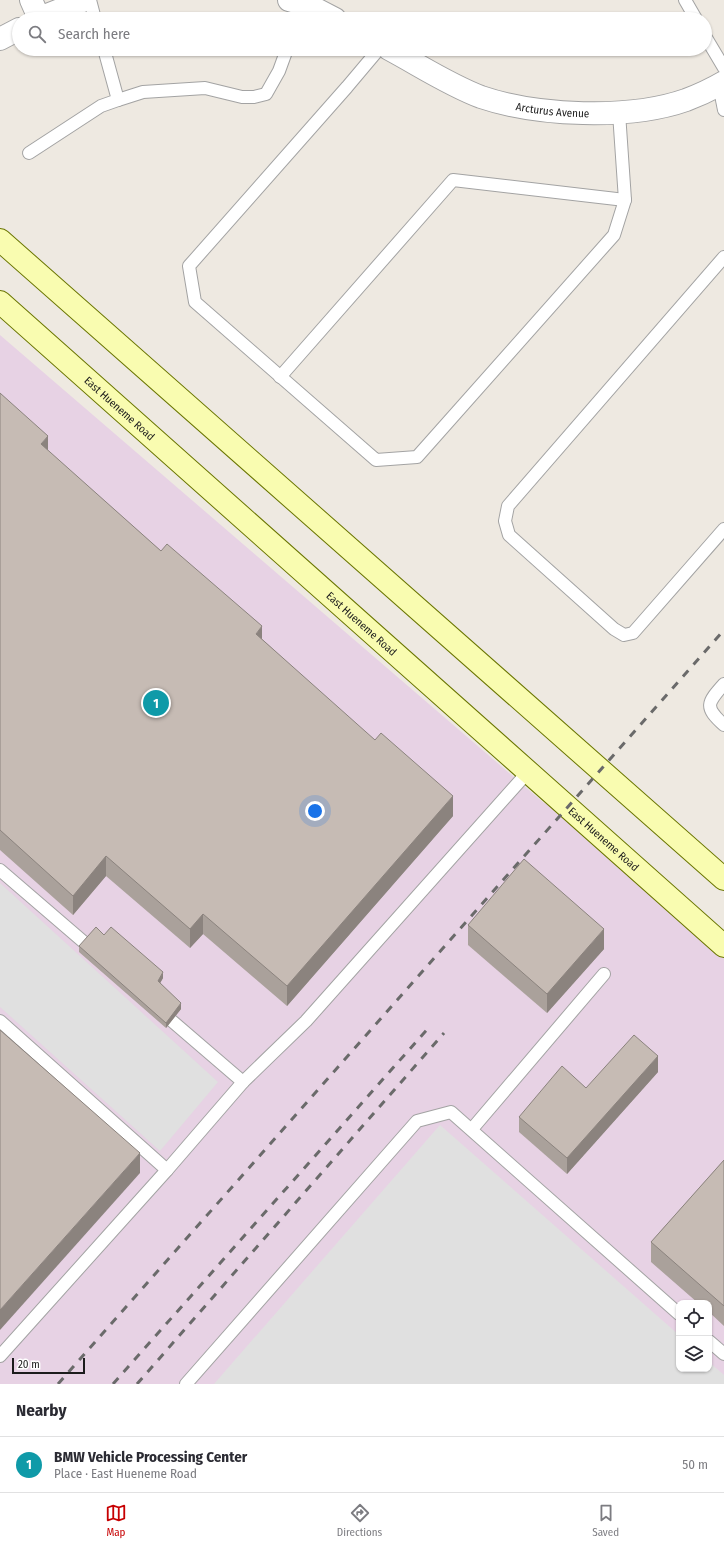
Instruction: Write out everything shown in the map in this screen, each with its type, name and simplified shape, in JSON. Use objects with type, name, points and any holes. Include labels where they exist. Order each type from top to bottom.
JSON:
[{"type":"main road","points":[[0,240],[724,878]]},
{"type":"main road","name":"East Hueneme Road","points":[[0,302],[724,946]]},
{"type":"street","points":[[36,12],[85,0]]},
{"type":"street","points":[[297,8],[311,12]]},
{"type":"street","points":[[0,39],[12,33]]},
{"type":"street","name":"Arcturus Avenue","points":[[402,56],[461,88],[482,97],[515,106],[575,113],[619,113],[654,108],[685,100],[722,78]]},
{"type":"lane","points":[[90,0],[94,12]]},
{"type":"lane","points":[[685,0],[692,12]]},
{"type":"lane","points":[[712,53],[722,78],[724,110]]},
{"type":"lane","points":[[106,56],[118,100]]},
{"type":"lane","points":[[29,153],[101,106],[143,92],[205,88],[242,97],[254,97],[266,94],[279,71],[284,56]]},
{"type":"lane","points":[[373,56],[188,266],[195,302],[376,460],[417,458],[614,235],[624,200],[619,113]]},
{"type":"lane","points":[[280,377],[453,180],[624,200]]},
{"type":"lane","points":[[724,257],[508,506],[505,521],[509,535],[614,629],[624,635],[633,633],[724,528]]},
{"type":"lane","points":[[724,684],[712,698],[710,709],[714,716],[724,725]]},
{"type":"lane","points":[[0,1356],[167,1170],[243,1082],[306,1021],[528,772]]},
{"type":"lane","points":[[0,870],[86,944]]},
{"type":"lane","points":[[472,1129],[604,974]]},
{"type":"lane","points":[[0,1021],[167,1170]]},
{"type":"lane","points":[[172,1021],[243,1082]]},
{"type":"lane","points":[[186,1384],[417,1121],[451,1112],[676,1311]]},
{"type":"lane","points":[[712,1344],[724,1354]]},
{"type":"shaded area","points":[[0,335],[544,803],[567,808],[724,946],[724,1384],[0,1384]]},
{"type":"shaded area","points":[[0,883],[218,1082],[160,1151],[0,1007]]},
{"type":"shaded area","points":[[440,1125],[676,1332],[676,1372],[712,1372],[712,1365],[724,1375],[724,1384],[214,1384]]},
{"type":"building","points":[[0,393],[48,436],[41,444],[161,551],[167,544],[262,626],[256,634],[375,740],[381,733],[453,796],[287,986],[203,914],[190,929],[106,856],[73,896],[0,830]]},
{"type":"building","points":[[524,859],[604,929],[547,994],[468,925]]},
{"type":"building","points":[[96,927],[104,935],[111,927],[163,972],[158,981],[181,1003],[166,1023],[79,946]]},
{"type":"building","points":[[0,1030],[140,1153],[0,1310]]},
{"type":"building","points":[[634,1035],[658,1056],[567,1158],[519,1117],[562,1066],[586,1088]]},
{"type":"building","points":[[724,1160],[724,1306],[651,1242]]},
{"type":"railway","points":[[58,1384],[724,630]]},
{"type":"railway","points":[[113,1384],[431,1025]]},
{"type":"railway","points":[[137,1384],[444,1033]]},
{"type":"place","name":"BMW Vehicle Processing Center","points":[[156,703]]}]
